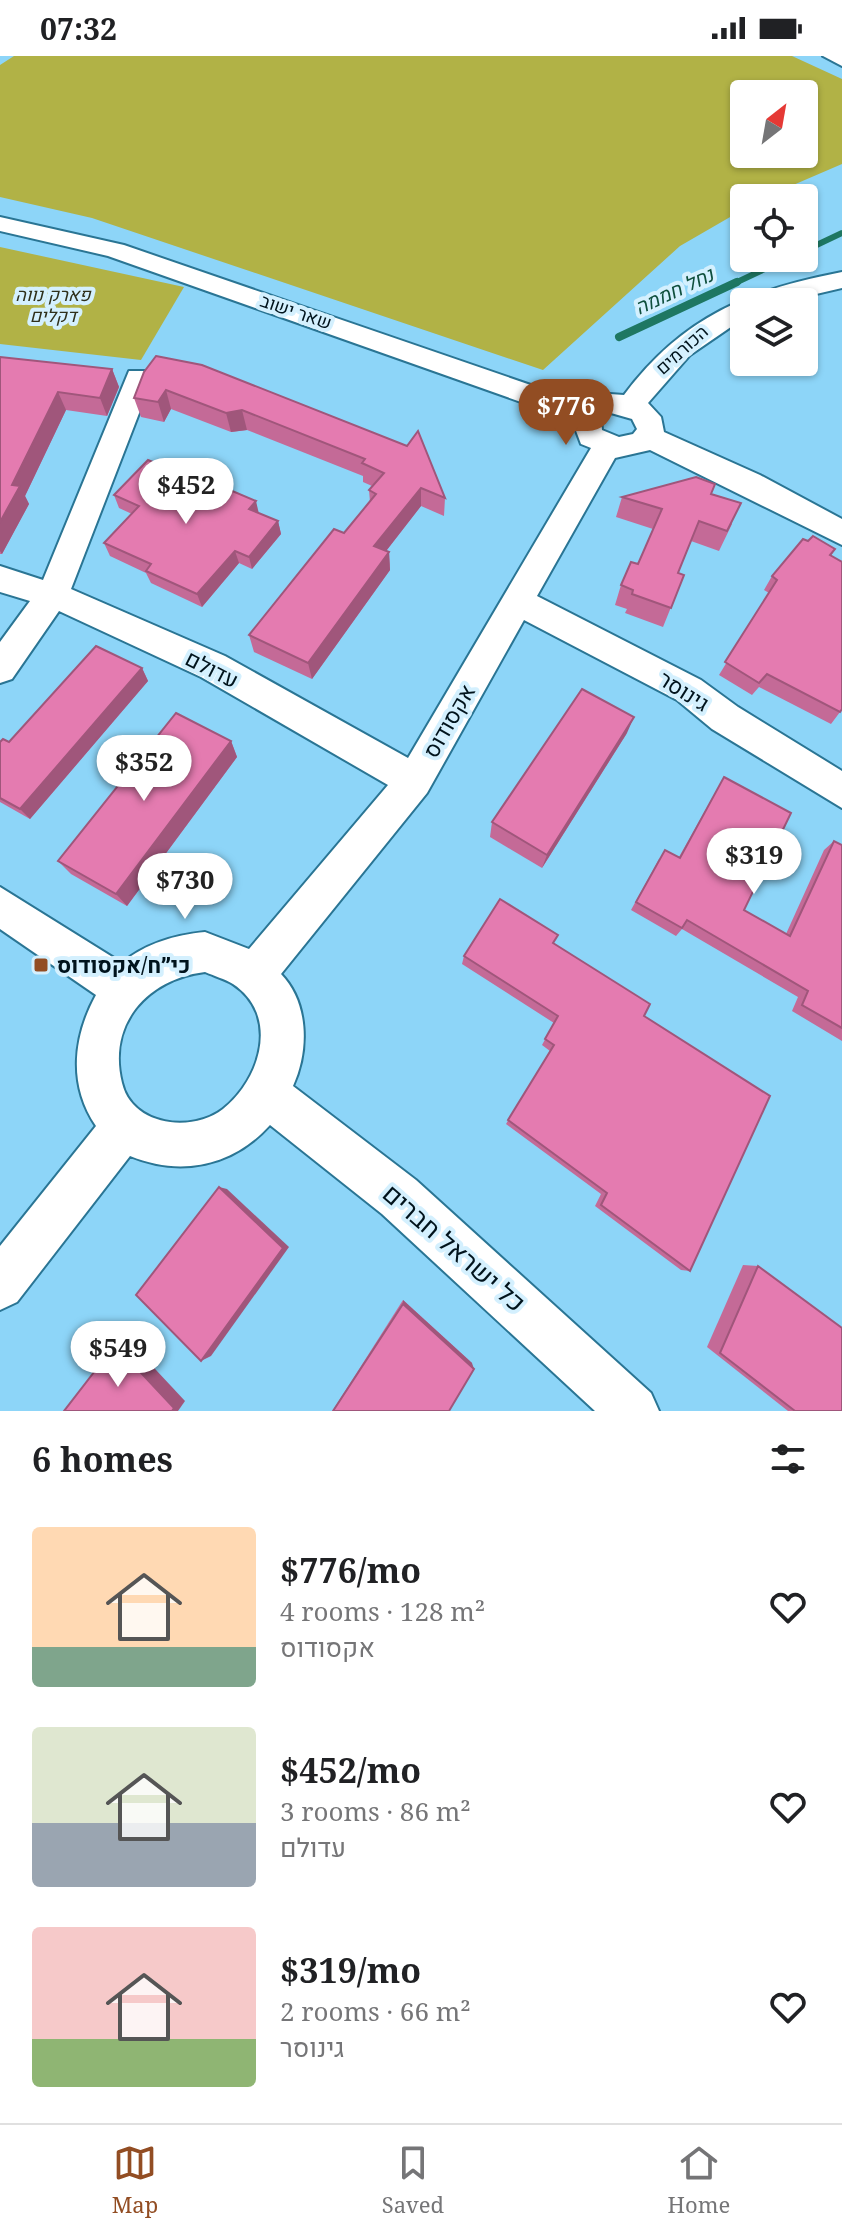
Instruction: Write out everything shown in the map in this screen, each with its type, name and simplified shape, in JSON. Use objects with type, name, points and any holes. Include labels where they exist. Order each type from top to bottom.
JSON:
[{"type":"street","points":[[833,56],[842,60]]},
{"type":"street","name":"שאר ישוב","points":[[0,224],[115,250],[587,415]]},
{"type":"street","points":[[800,288],[842,280]]},
{"type":"street","name":"הכורמים","points":[[631,406],[654,374],[682,344],[730,314]]},
{"type":"street","points":[[0,669],[53,594],[139,377]]},
{"type":"street","points":[[610,403],[631,406],[647,416],[651,430],[648,437],[636,446],[607,446],[587,430],[587,415],[592,409],[610,403]]},
{"type":"street","points":[[648,437],[749,483],[842,533]]},
{"type":"street","name":"אקסודוס","points":[[256,972],[414,781],[607,446]]},
{"type":"street","name":"עדולם","points":[[0,579],[53,594],[290,708],[414,781]]},
{"type":"street","name":"גינוסר","points":[[519,602],[689,690],[725,718],[842,791]]},
{"type":"street","points":[[0,906],[124,989]]},
{"type":"street","points":[[205,952],[233,958],[256,972],[272,990],[282,1014],[284,1040],[280,1068],[268,1095],[245,1121],[215,1140],[183,1147],[151,1143],[124,1127],[108,1109],[99,1085],[96,1060],[100,1034],[109,1010],[124,989],[149,968],[176,956],[205,952]]},
{"type":"street","name":"כל ישראל חברים","points":[[268,1095],[399,1197],[633,1411]]},
{"type":"street","points":[[0,1285],[124,1127]]},
{"type":"green space","points":[[14,56],[792,56],[842,79],[842,164],[796,184],[730,184],[730,217],[680,246],[543,370],[92,218],[0,197],[0,65]]},
{"type":"green space","name":"פארק נווה דקלים","points":[[0,247],[184,287],[141,360],[0,344]]},
{"type":"building","points":[[156,356],[202,365],[407,446],[418,431],[445,498],[421,488],[374,546],[389,552],[308,663],[249,635],[334,529],[344,533],[376,494],[369,490],[384,473],[362,463],[365,459],[242,410],[226,413],[166,390],[158,402],[134,398],[144,372]]},
{"type":"building","points":[[0,357],[112,369],[100,398],[58,392],[12,485],[20,486],[0,522]]},
{"type":"building","points":[[148,460],[228,493],[230,490],[256,501],[249,509],[278,521],[249,557],[235,551],[197,594],[146,571],[151,564],[104,543],[139,506],[114,495]]},
{"type":"building","points":[[696,477],[715,484],[711,494],[741,503],[727,531],[699,521],[678,573],[684,575],[671,608],[632,594],[633,590],[621,585],[631,562],[638,564],[662,509],[622,497]]},
{"type":"building","points":[[813,536],[835,549],[830,555],[842,562],[840,712],[767,674],[759,683],[725,662],[777,580],[772,576],[803,539],[808,541]]},
{"type":"building","points":[[96,646],[142,668],[20,809],[0,798],[0,742],[3,739],[9,742]]},
{"type":"building","points":[[582,689],[634,717],[547,855],[492,822]]},
{"type":"building","points":[[176,713],[231,741],[116,894],[58,861]]},
{"type":"building","points":[[724,777],[791,813],[744,910],[790,936],[834,841],[842,845],[842,1028],[802,1005],[808,991],[687,920],[682,928],[636,902],[665,850],[680,858]]},
{"type":"building","points":[[500,899],[558,935],[553,943],[650,1004],[644,1016],[770,1096],[690,1271],[601,1205],[607,1193],[508,1120],[554,1045],[545,1039],[558,1016],[464,956]]},
{"type":"building","points":[[219,1187],[283,1248],[201,1361],[136,1295]]},
{"type":"building","points":[[758,1266],[842,1328],[842,1411],[795,1411],[720,1353]]},
{"type":"building","points":[[403,1304],[474,1369],[449,1411],[333,1411]]},
{"type":"building","points":[[115,1345],[174,1408],[172,1411],[64,1411]]},
{"type":"waterway","name":"נחל חממה","points":[[818,244],[842,233]]},
{"type":"waterway","name":"נחל חממה","points":[[733,284],[758,272]]},
{"type":"waterway","name":"נחל חממה","points":[[619,337],[737,282]]},
{"type":"place","name":"כי״ח/אקסודוס","points":[[41,965]]}]
